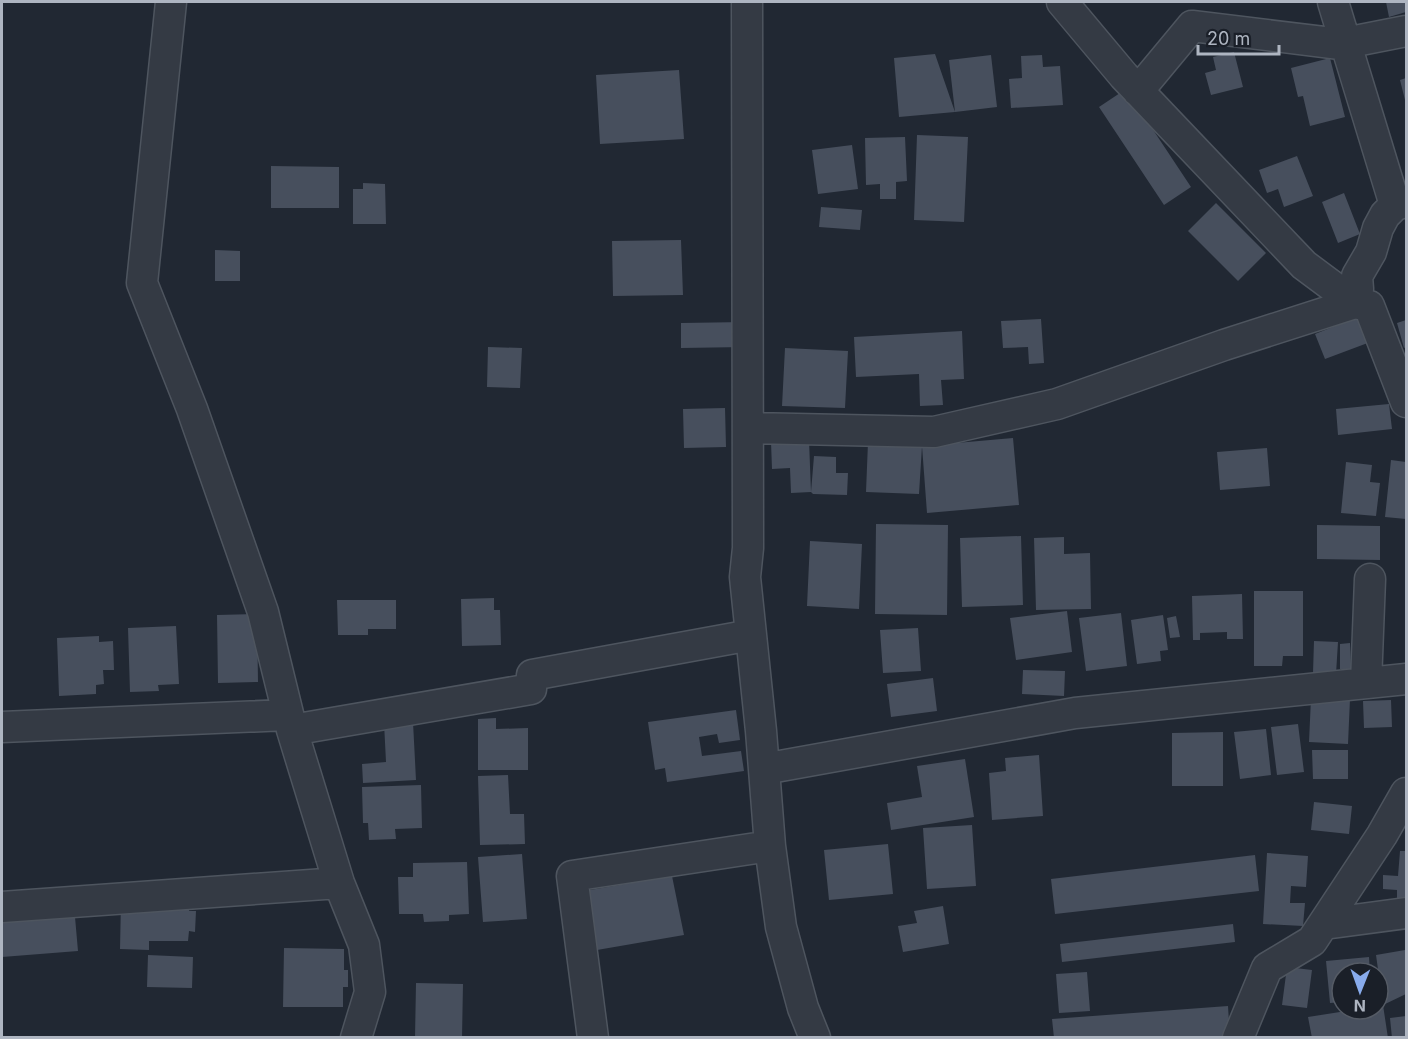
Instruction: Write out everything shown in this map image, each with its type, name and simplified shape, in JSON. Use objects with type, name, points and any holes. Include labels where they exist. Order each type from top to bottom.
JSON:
[{"type":"street","points":[[171,2],[142,283],[192,409],[263,612],[289,722],[339,883],[364,945],[370,992],[356,1038]]},
{"type":"street","points":[[747,2],[748,548],[745,577],[770,846],[781,927],[803,1008],[815,1038]]},
{"type":"street","points":[[1062,2],[1124,76],[1304,265],[1355,303],[1369,306],[1407,402]]},
{"type":"street","points":[[1333,2],[1401,204],[1385,215],[1378,228],[1371,252],[1357,276],[1358,289],[1355,303]]},
{"type":"street","points":[[1138,91],[1192,26],[1340,44],[1407,31]]},
{"type":"street","points":[[748,428],[934,432],[1057,404],[1224,345],[1355,303]]},
{"type":"street","points":[[1366,683],[1370,579]]},
{"type":"street","points":[[2,727],[289,722],[531,689],[532,675],[750,634]]},
{"type":"street","points":[[764,769],[1075,713],[1407,679]]},
{"type":"street","points":[[1238,1038],[1267,968],[1312,941],[1407,793]]},
{"type":"street","points":[[593,1038],[572,876],[770,846]]},
{"type":"street","points":[[2,907],[339,883]]},
{"type":"street","points":[[1324,924],[1407,913]]},
{"type":"building","points":[[1386,2],[1406,2],[1406,12],[1389,17]]},
{"type":"building","points":[[1234,52],[1243,87],[1211,95],[1205,73],[1216,70],[1213,57]]},
{"type":"building","points":[[935,54],[955,112],[899,117],[894,58]]},
{"type":"building","points":[[991,55],[997,107],[955,112],[949,60]]},
{"type":"building","points":[[1042,55],[1043,67],[1060,66],[1063,105],[1011,108],[1009,79],[1022,78],[1021,56]]},
{"type":"building","points":[[1330,58],[1345,117],[1310,126],[1303,96],[1298,97],[1291,68]]},
{"type":"building","points":[[679,70],[684,139],[600,144],[596,75]]},
{"type":"building","points":[[1406,78],[1406,104],[1400,80]]},
{"type":"building","points":[[1126,89],[1191,187],[1164,205],[1099,107]]},
{"type":"building","points":[[917,135],[968,137],[964,222],[914,220]]},
{"type":"building","points":[[905,137],[907,181],[896,182],[896,199],[880,199],[880,184],[866,185],[865,138]]},
{"type":"building","points":[[852,145],[858,189],[818,194],[812,150]]},
{"type":"building","points":[[1297,156],[1313,196],[1284,207],[1278,189],[1267,193],[1259,170]]},
{"type":"building","points":[[271,166],[339,167],[339,208],[271,208]]},
{"type":"building","points":[[363,183],[385,184],[386,224],[353,224],[353,189],[363,189]]},
{"type":"building","points":[[1344,193],[1360,234],[1338,243],[1322,202]]},
{"type":"building","points":[[1216,203],[1266,253],[1238,281],[1188,231]]},
{"type":"building","points":[[821,207],[862,210],[860,230],[819,227]]},
{"type":"building","points":[[681,240],[683,295],[613,296],[612,241]]},
{"type":"building","points":[[215,250],[240,251],[240,281],[215,281]]},
{"type":"building","points":[[1363,315],[1373,341],[1325,359],[1315,334]]},
{"type":"building","points":[[1041,319],[1044,363],[1029,364],[1028,347],[1003,348],[1001,321]]},
{"type":"building","points":[[1406,320],[1406,347],[1404,348],[1397,323]]},
{"type":"building","points":[[745,322],[745,347],[681,348],[681,323]]},
{"type":"building","points":[[962,331],[964,379],[941,380],[943,405],[920,406],[919,374],[856,377],[854,337]]},
{"type":"building","points":[[488,347],[522,348],[520,388],[487,387]]},
{"type":"building","points":[[785,348],[848,351],[845,408],[782,406]]},
{"type":"building","points":[[1389,404],[1392,429],[1338,435],[1336,409]]},
{"type":"building","points":[[725,408],[726,447],[684,448],[683,409]]},
{"type":"building","points":[[1013,438],[1019,505],[927,513],[922,446]]},
{"type":"building","points":[[809,440],[811,492],[791,493],[790,468],[772,469],[771,442]]},
{"type":"building","points":[[868,442],[922,446],[919,494],[866,492]]},
{"type":"building","points":[[1267,448],[1270,486],[1220,490],[1217,452]]},
{"type":"building","points":[[814,456],[836,457],[836,473],[848,473],[847,495],[813,494],[811,492]]},
{"type":"building","points":[[1391,460],[1406,462],[1406,519],[1385,517]]},
{"type":"building","points":[[1346,462],[1372,465],[1370,482],[1380,483],[1376,516],[1341,513]]},
{"type":"building","points":[[876,524],[948,525],[947,615],[875,614]]},
{"type":"building","points":[[1317,525],[1380,526],[1380,560],[1317,559]]},
{"type":"building","points":[[1021,536],[1023,605],[962,607],[960,538]]},
{"type":"building","points":[[1064,537],[1064,554],[1090,553],[1091,609],[1036,610],[1034,538]]},
{"type":"building","points":[[810,541],[862,544],[859,609],[807,606]]},
{"type":"building","points":[[1254,591],[1303,591],[1303,656],[1283,656],[1282,666],[1254,666]]},
{"type":"building","points":[[1242,594],[1243,639],[1227,639],[1227,632],[1200,633],[1200,640],[1193,640],[1192,596]]},
{"type":"building","points":[[494,598],[494,610],[500,610],[501,645],[462,646],[461,599]]},
{"type":"building","points":[[337,600],[396,600],[396,629],[368,629],[368,635],[338,635]]},
{"type":"building","points":[[1067,611],[1072,652],[1016,660],[1010,618]]},
{"type":"building","points":[[1121,613],[1127,666],[1086,671],[1079,618]]},
{"type":"building","points":[[257,614],[258,682],[218,683],[217,615]]},
{"type":"building","points":[[1163,615],[1168,650],[1160,651],[1161,661],[1137,664],[1131,620]]},
{"type":"building","points":[[1176,616],[1180,637],[1170,638],[1167,618]]},
{"type":"building","points":[[176,626],[179,684],[158,685],[159,691],[130,692],[128,628]]},
{"type":"building","points":[[918,628],[921,671],[883,673],[880,630]]},
{"type":"building","points":[[99,636],[99,642],[113,641],[114,670],[103,670],[104,684],[96,685],[96,694],[59,696],[57,638]]},
{"type":"building","points":[[1314,641],[1338,642],[1336,674],[1313,673]]},
{"type":"building","points":[[1350,643],[1351,669],[1340,669],[1340,644]]},
{"type":"building","points":[[1023,670],[1065,671],[1064,696],[1022,694]]},
{"type":"building","points":[[933,678],[937,711],[891,717],[887,684]]},
{"type":"building","points":[[1311,698],[1350,699],[1348,744],[1309,742]]},
{"type":"building","points":[[1391,700],[1392,727],[1364,728],[1363,701]]},
{"type":"building","points":[[736,710],[740,740],[719,743],[717,734],[699,737],[702,756],[741,751],[744,771],[667,782],[665,768],[655,770],[648,722]]},
{"type":"building","points":[[496,718],[496,729],[528,728],[528,770],[478,770],[478,719]]},
{"type":"building","points":[[413,722],[416,780],[363,783],[362,764],[386,762],[384,723]]},
{"type":"building","points":[[1298,724],[1304,772],[1277,775],[1271,727]]},
{"type":"building","points":[[1266,729],[1271,775],[1240,779],[1234,732]]},
{"type":"building","points":[[1223,732],[1223,786],[1172,786],[1172,733]]},
{"type":"building","points":[[1312,750],[1348,750],[1348,779],[1313,779]]},
{"type":"building","points":[[1039,755],[1043,816],[992,820],[989,773],[1006,771],[1005,758]]},
{"type":"building","points":[[965,759],[974,817],[891,830],[887,803],[922,797],[917,766]]},
{"type":"building","points":[[508,775],[510,814],[524,814],[525,844],[480,845],[478,776]]},
{"type":"building","points":[[421,785],[422,828],[395,829],[396,839],[369,840],[368,823],[363,823],[362,787]]},
{"type":"building","points":[[1314,802],[1352,806],[1349,834],[1311,830]]},
{"type":"building","points":[[972,825],[976,886],[927,889],[923,828]]},
{"type":"building","points":[[888,844],[893,894],[829,900],[824,850]]},
{"type":"building","points":[[1400,851],[1406,851],[1406,899],[1397,898],[1397,890],[1383,889],[1383,875],[1398,876]]},
{"type":"building","points":[[1267,853],[1308,856],[1306,887],[1291,886],[1290,903],[1305,903],[1303,926],[1263,924]]},
{"type":"building","points":[[522,854],[527,919],[483,922],[478,857]]},
{"type":"building","points":[[1255,855],[1259,891],[1055,914],[1051,879]]},
{"type":"building","points":[[467,862],[469,914],[449,915],[449,921],[424,922],[423,914],[399,914],[398,877],[413,877],[413,863]]},
{"type":"building","points":[[672,876],[684,935],[597,950],[584,891]]},
{"type":"building","points":[[121,900],[189,902],[189,911],[196,911],[195,932],[189,931],[188,941],[149,941],[149,950],[120,949]]},
{"type":"building","points":[[943,906],[949,944],[903,952],[898,926],[917,923],[914,911]]},
{"type":"building","points":[[52,913],[53,919],[75,917],[78,951],[2,957],[2,917]]},
{"type":"building","points":[[1233,924],[1235,942],[1062,962],[1060,944]]},
{"type":"building","points":[[284,948],[344,949],[344,970],[348,970],[348,987],[343,987],[343,1007],[283,1007]]},
{"type":"building","points":[[1405,950],[1406,994],[1390,1002],[1390,961],[1377,961],[1376,955]]},
{"type":"building","points":[[148,955],[193,957],[192,988],[147,987]]},
{"type":"building","points":[[1369,957],[1369,961],[1330,961],[1330,1003],[1326,961]]},
{"type":"building","points":[[1287,967],[1312,970],[1307,1008],[1282,1005]]},
{"type":"building","points":[[1087,972],[1090,1011],[1059,1013],[1056,974]]},
{"type":"building","points":[[416,983],[463,984],[462,1038],[415,1038]]},
{"type":"building","points":[[1228,1006],[1230,1038],[1054,1038],[1052,1019]]},
{"type":"building","points":[[1330,1014],[1330,1021],[1385,1021],[1388,1038],[1312,1038],[1308,1017]]},
{"type":"building","points":[[1406,1016],[1406,1038],[1392,1038],[1390,1018]]}]
